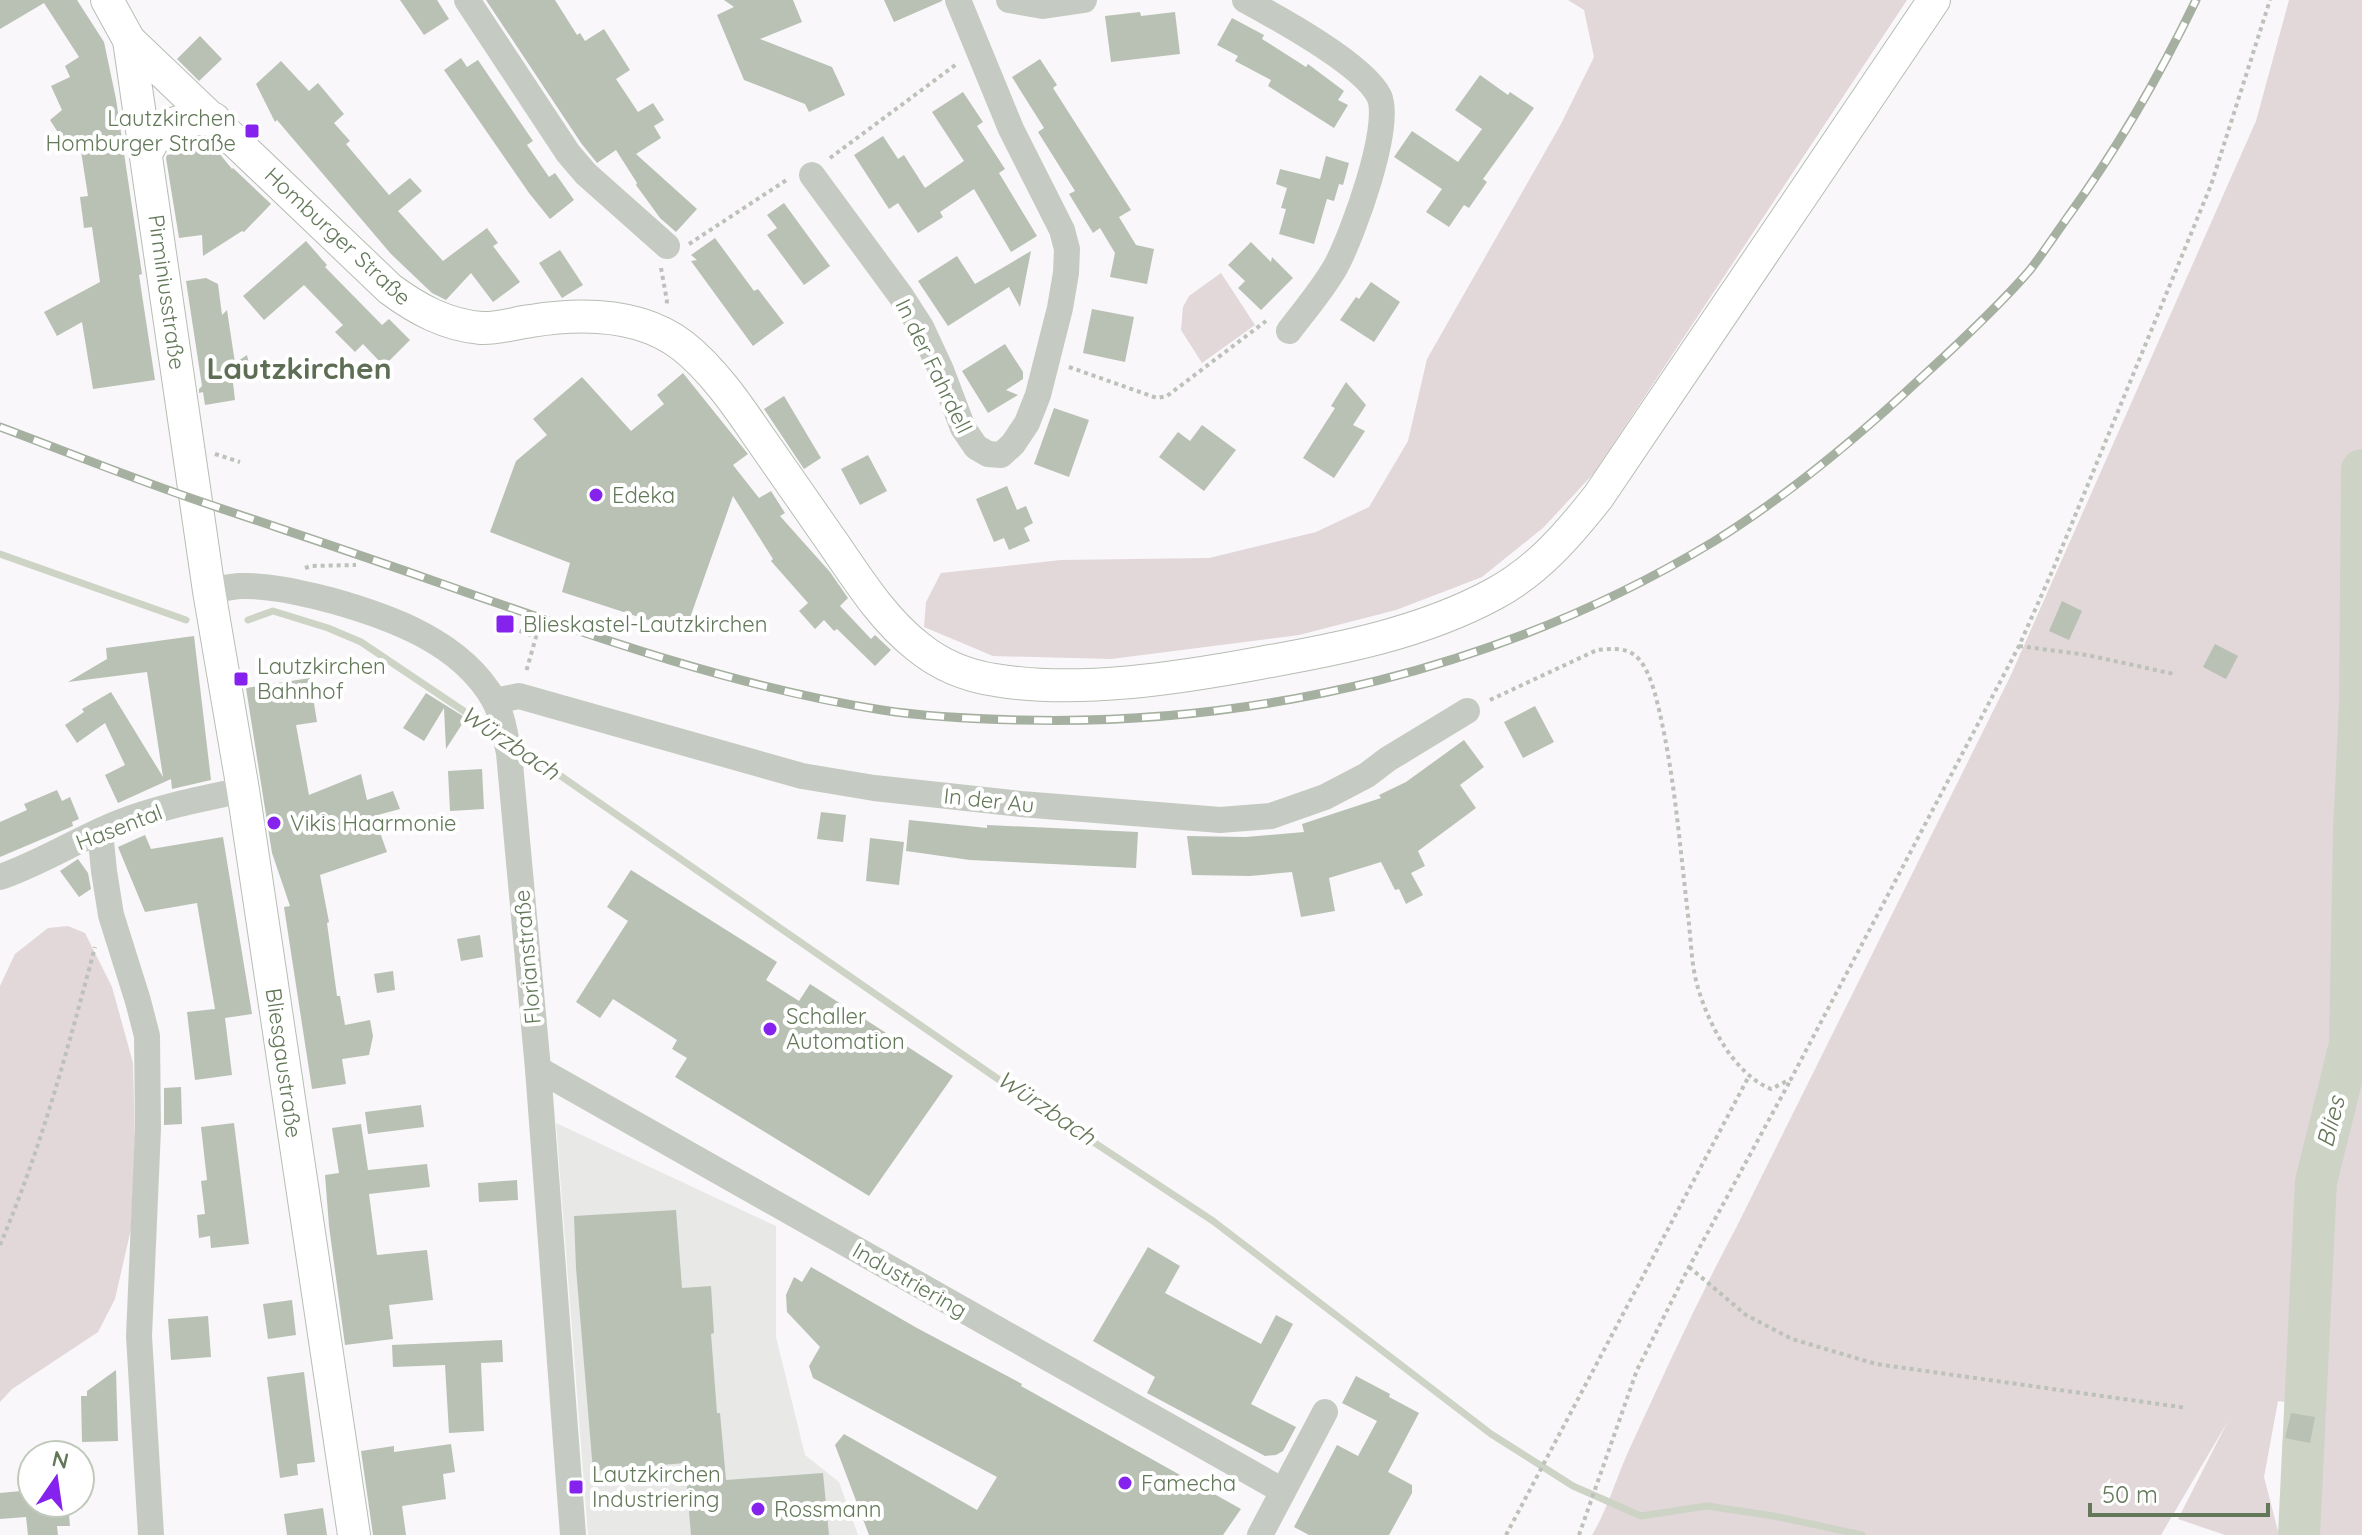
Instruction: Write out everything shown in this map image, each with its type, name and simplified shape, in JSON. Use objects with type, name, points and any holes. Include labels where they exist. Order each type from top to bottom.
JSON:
[{"type":"main road","name":"Pirminiusstraße","points":[[107,0],[129,40],[209,591]]},
{"type":"main road","name":"Homburger Straße","points":[[129,40],[390,289],[418,309],[479,328],[567,315],[592,315],[659,332],[683,347],[740,409],[853,573],[882,611],[917,646],[952,667],[993,680],[1025,684],[1091,684],[1185,677],[1324,652],[1394,634],[1459,611],[1495,594],[1539,564],[1598,497],[1934,0]]},
{"type":"main road","points":[[147,152],[153,138],[177,121],[214,119]]},
{"type":"main road","name":"Bliesgaustraße","points":[[209,591],[243,790],[354,1535]]},
{"type":"street","points":[[467,0],[568,153],[586,174],[667,246]]},
{"type":"street","name":"In der Fahrdell","points":[[812,175],[921,327],[963,428],[976,447],[988,454],[1001,455],[1027,423],[1048,359],[1066,273],[1067,249],[1062,230],[1011,129],[958,0]]},
{"type":"street","points":[[1009,0],[1043,6],[1084,0]]},
{"type":"street","points":[[1245,0],[1353,65],[1380,98],[1377,145],[1349,239],[1323,286],[1281,323]]},
{"type":"street","name":"Florianstraße","points":[[209,591],[239,586],[304,593],[386,617],[445,649],[505,707],[538,1069],[573,1535]]},
{"type":"street","name":"In der Au","points":[[505,707],[802,776],[874,788],[1130,803],[1220,820],[1271,816],[1325,797],[1367,775],[1376,754],[1467,711]]},
{"type":"street","name":"Hasental","points":[[0,877],[100,831],[147,814],[189,801],[243,790]]},
{"type":"street","points":[[100,831],[111,915],[147,1036],[148,1129],[139,1336],[151,1535]]},
{"type":"street","name":"Industriering","points":[[538,1069],[1283,1491]]},
{"type":"street","points":[[1260,1535],[1325,1412]]},
{"type":"path","points":[[1579,1535],[1637,1370],[2019,646],[2211,185],[2270,0]]},
{"type":"path","points":[[667,246],[683,247],[694,242],[788,179],[812,175],[842,148],[978,48]]},
{"type":"path","points":[[1048,359],[1157,398],[1167,396],[1281,323]]},
{"type":"path","points":[[505,707],[536,637],[512,628]]},
{"type":"path","points":[[2019,646],[2087,655],[2174,674]]},
{"type":"path","points":[[1467,711],[1597,650],[1615,649],[1634,654],[1652,680],[1666,740],[1698,987],[1720,1038],[1733,1059],[1749,1076],[1771,1089],[1791,1079]]},
{"type":"path","points":[[0,1245],[61,1074],[97,941]]},
{"type":"path","points":[[1506,1535],[1749,1076]]},
{"type":"path","points":[[1689,1267],[1746,1315],[1792,1339],[1876,1364],[2187,1408]]},
{"type":"shaded area","points":[[1568,0],[1907,0],[1594,473],[1544,527],[1482,577],[1396,610],[1299,635],[1111,659],[993,656],[924,627],[926,602],[941,573],[1061,560],[1209,558],[1316,532],[1369,507],[1408,441],[1427,359],[1561,124],[1594,57],[1584,10]]},
{"type":"shaded area","points":[[2289,0],[2362,0],[2362,1535],[2318,1535],[2326,1408],[2278,1401],[2264,1477],[2279,1535],[2225,1535],[2178,1519],[2228,1421],[2161,1535],[1592,1535],[1695,1309],[2010,677],[2256,121]]},
{"type":"shaded area","points":[[1221,273],[1255,325],[1202,363],[1181,330],[1183,307],[1189,296]]},
{"type":"shaded area","points":[[68,926],[85,933],[112,987],[133,1063],[135,1140],[131,1229],[115,1299],[98,1332],[12,1389],[0,1402],[0,986],[15,954],[48,928]]},
{"type":"shaded area","points":[[556,1123],[776,1226],[776,1337],[805,1455],[839,1482],[858,1535],[588,1535]]},
{"type":"building","points":[[0,0],[77,0],[104,42],[116,99],[155,380],[93,389],[82,322],[57,336],[44,312],[100,282],[92,227],[84,228],[80,197],[88,196],[80,145],[68,148],[50,120],[62,110],[51,86],[70,77],[65,66],[79,57],[44,3],[0,29]]},
{"type":"building","points":[[400,0],[437,0],[449,19],[424,35]]},
{"type":"building","points":[[486,0],[555,0],[577,35],[580,33],[585,41],[604,29],[630,70],[616,79],[638,112],[653,103],[664,120],[654,126],[661,138],[636,154],[697,209],[676,232],[660,218],[616,150],[597,163]]},
{"type":"building","points":[[724,0],[793,0],[802,22],[760,39],[832,67],[845,95],[809,112],[805,104],[744,80],[717,15],[734,7]]},
{"type":"building","points":[[884,0],[942,0],[942,1],[894,22]]},
{"type":"building","points":[[1140,12],[1141,16],[1175,12],[1180,54],[1111,62],[1105,16]]},
{"type":"building","points":[[1232,18],[1264,35],[1262,39],[1306,67],[1308,64],[1344,91],[1338,100],[1348,105],[1334,128],[1268,86],[1271,80],[1235,61],[1238,56],[1217,45]]},
{"type":"building","points":[[200,36],[222,59],[199,81],[177,59]]},
{"type":"building","points":[[461,58],[467,67],[478,60],[533,141],[527,145],[549,177],[555,173],[574,200],[550,219],[444,70]]},
{"type":"building","points":[[1040,59],[1057,85],[1053,88],[1131,210],[1119,217],[1136,245],[1154,249],[1147,284],[1110,277],[1115,253],[1100,228],[1093,233],[1069,194],[1075,191],[1038,132],[1044,128],[1012,77]]},
{"type":"building","points":[[281,61],[309,91],[318,83],[344,114],[334,123],[350,141],[346,144],[389,195],[410,178],[422,191],[398,211],[443,261],[487,228],[498,243],[493,246],[520,282],[493,302],[471,273],[446,300],[432,293],[391,254],[277,120],[275,122],[256,84]]},
{"type":"building","points":[[1480,75],[1508,95],[1510,92],[1534,108],[1483,179],[1487,182],[1469,208],[1464,205],[1449,227],[1426,212],[1442,189],[1394,157],[1412,131],[1458,162],[1482,129],[1455,110]]},
{"type":"building","points":[[963,92],[983,122],[977,126],[1005,169],[999,173],[1037,236],[1011,252],[974,189],[940,212],[943,217],[918,233],[898,203],[889,209],[854,155],[883,136],[898,159],[904,155],[925,188],[964,161],[932,112]]},
{"type":"building","points":[[214,147],[232,169],[271,204],[244,232],[203,256],[202,235],[179,238],[166,158],[167,155]]},
{"type":"building","points":[[1326,156],[1349,163],[1343,185],[1339,184],[1334,201],[1327,199],[1314,244],[1279,234],[1286,209],[1281,208],[1287,188],[1276,184],[1280,169],[1320,179]]},
{"type":"building","points":[[784,203],[830,266],[804,285],[767,235],[777,228],[767,215]]},
{"type":"building","points":[[715,238],[754,291],[758,289],[784,323],[753,346],[691,261],[697,260],[691,255]]},
{"type":"building","points":[[306,241],[327,265],[325,267],[382,325],[389,319],[410,340],[384,366],[363,344],[355,352],[335,332],[343,325],[304,285],[264,320],[243,296]]},
{"type":"building","points":[[1251,242],[1293,278],[1261,310],[1238,288],[1245,281],[1228,265]]},
{"type":"building","points":[[560,250],[583,285],[562,298],[539,263]]},
{"type":"building","points":[[1031,251],[1020,307],[1009,287],[948,326],[918,281],[957,256],[975,284]]},
{"type":"building","points":[[206,278],[218,284],[222,315],[227,310],[235,363],[247,355],[252,377],[233,383],[235,400],[205,405],[203,392],[199,393],[202,386],[186,281]]},
{"type":"building","points":[[1371,282],[1400,302],[1374,342],[1340,320]]},
{"type":"building","points":[[1092,309],[1134,317],[1125,362],[1083,353]]},
{"type":"building","points":[[1005,344],[1023,372],[1023,379],[1006,390],[1018,395],[988,413],[962,371]]},
{"type":"building","name":"Edeka","points":[[683,373],[748,454],[733,465],[759,498],[771,491],[785,513],[780,516],[830,572],[848,598],[840,606],[871,639],[875,635],[891,650],[875,666],[837,629],[834,631],[824,620],[815,629],[799,611],[808,603],[771,561],[773,559],[733,496],[685,632],[562,592],[570,563],[490,532],[516,461],[547,435],[533,419],[582,377],[631,431],[664,404],[657,395]]},
{"type":"building","points":[[1346,382],[1366,405],[1353,425],[1365,431],[1334,478],[1303,458],[1335,408],[1331,406]]},
{"type":"building","points":[[784,396],[821,458],[804,469],[764,409]]},
{"type":"building","points":[[1054,408],[1089,420],[1069,477],[1034,464]]},
{"type":"building","points":[[1202,425],[1236,450],[1204,491],[1159,457],[1178,432],[1190,441]]},
{"type":"building","points":[[868,455],[887,491],[860,505],[841,469]]},
{"type":"building","points":[[1007,486],[1017,510],[1026,506],[1033,523],[1024,528],[1030,541],[1009,550],[1004,538],[994,542],[976,499]]},
{"type":"building","points":[[2062,601],[2082,611],[2069,640],[2049,631]]},
{"type":"building","points":[[194,636],[211,780],[172,789],[171,779],[118,803],[105,775],[125,765],[105,723],[77,743],[65,725],[84,712],[82,709],[111,692],[163,777],[147,672],[68,682],[107,659],[106,648]]},
{"type":"building","points":[[2215,644],[2238,656],[2226,679],[2203,667]]},
{"type":"building","points":[[310,678],[317,722],[296,725],[309,795],[361,774],[367,800],[393,791],[400,809],[374,816],[387,852],[320,875],[337,996],[340,996],[345,1025],[370,1020],[373,1036],[369,1055],[342,1059],[346,1084],[312,1089],[284,907],[290,906],[272,853],[246,688]]},
{"type":"building","points":[[426,693],[466,718],[446,749],[444,708],[424,741],[403,728]]},
{"type":"building","points":[[1535,706],[1554,742],[1523,758],[1504,722]]},
{"type":"building","points":[[1464,740],[1484,767],[1460,785],[1476,808],[1418,851],[1425,866],[1411,873],[1423,895],[1406,904],[1381,862],[1329,878],[1335,911],[1301,917],[1292,872],[1250,876],[1192,875],[1187,836],[1246,837],[1304,832],[1302,824],[1381,798],[1379,795],[1406,782]]},
{"type":"building","points":[[482,769],[484,809],[450,811],[448,771]]},
{"type":"building","points":[[57,790],[62,801],[70,797],[79,819],[72,822],[73,826],[0,857],[0,822],[27,810],[24,804]]},
{"type":"building","points":[[821,812],[846,815],[843,842],[817,839]]},
{"type":"building","points":[[909,820],[987,828],[987,825],[1138,832],[1136,868],[970,860],[906,851]]},
{"type":"building","points":[[145,835],[151,849],[223,837],[252,1014],[225,1018],[232,1075],[195,1080],[187,1012],[215,1009],[197,903],[145,912],[118,847]]},
{"type":"building","points":[[870,838],[904,842],[899,885],[866,881]]},
{"type":"building","points":[[78,859],[88,873],[91,889],[79,897],[60,871]]},
{"type":"building","name":"Schaller Automation","points":[[631,870],[777,962],[766,980],[799,1001],[810,984],[953,1076],[869,1196],[675,1077],[687,1058],[672,1049],[677,1040],[613,999],[600,1018],[576,1002],[628,921],[607,907]]},
{"type":"building","points":[[480,935],[483,957],[461,961],[457,939]]},
{"type":"building","points":[[393,971],[395,990],[377,993],[374,974]]},
{"type":"building","points":[[181,1087],[182,1124],[164,1125],[164,1088]]},
{"type":"building","points":[[421,1105],[424,1127],[368,1134],[365,1112]]},
{"type":"building","points":[[234,1123],[249,1244],[211,1248],[210,1236],[199,1238],[197,1215],[205,1214],[201,1181],[207,1180],[201,1127]]},
{"type":"building","points":[[361,1124],[368,1170],[427,1164],[430,1187],[369,1194],[377,1255],[427,1250],[433,1300],[389,1305],[393,1339],[345,1345],[325,1175],[339,1173],[332,1128]]},
{"type":"building","points":[[517,1180],[518,1200],[479,1202],[478,1183]]},
{"type":"building","points":[[676,1210],[682,1288],[711,1286],[717,1413],[720,1413],[726,1480],[823,1473],[829,1535],[691,1535],[685,1463],[593,1471],[574,1216]]},
{"type":"building","points":[[1148,1247],[1180,1266],[1165,1293],[1261,1344],[1276,1315],[1293,1324],[1251,1404],[1296,1427],[1283,1451],[1265,1456],[1147,1393],[1155,1377],[1093,1341]]},
{"type":"building","points":[[811,1267],[1241,1509],[1223,1535],[869,1535],[835,1445],[844,1434],[977,1510],[997,1477],[813,1378],[809,1366],[820,1347],[787,1312],[786,1295],[794,1277],[802,1282]]},
{"type":"building","points":[[292,1300],[296,1335],[268,1339],[263,1304]]},
{"type":"building","points":[[208,1316],[211,1357],[171,1360],[168,1319]]},
{"type":"building","points":[[502,1340],[503,1362],[481,1363],[484,1431],[449,1433],[445,1365],[393,1367],[392,1345]]},
{"type":"building","points":[[116,1370],[118,1441],[82,1439],[81,1396],[87,1396],[87,1391]]},
{"type":"building","points":[[304,1372],[315,1462],[297,1464],[298,1475],[280,1478],[267,1377]]},
{"type":"building","points":[[1356,1376],[1419,1413],[1388,1472],[1412,1485],[1412,1493],[1389,1535],[1309,1535],[1294,1527],[1337,1445],[1358,1456],[1377,1421],[1342,1403]]},
{"type":"building","points":[[2291,1413],[2315,1417],[2310,1443],[2285,1438]]},
{"type":"building","points":[[451,1444],[455,1472],[443,1474],[446,1499],[402,1506],[406,1535],[373,1535],[361,1451],[394,1446],[394,1452]]},
{"type":"building","points":[[16,1492],[16,1518],[0,1519],[0,1493]]},
{"type":"building","points":[[323,1508],[327,1535],[287,1535],[284,1514]]},
{"type":"building","points":[[26,1519],[69,1519],[70,1526],[57,1526],[58,1535],[28,1535]]},
{"type":"waterway","name":"Blies","points":[[2299,1535],[2316,1182],[2350,1044],[2360,703],[2362,470]]},
{"type":"waterway","name":"Würzbach","points":[[0,554],[186,620]]},
{"type":"waterway","name":"Würzbach","points":[[248,620],[273,611],[361,642],[495,732]]},
{"type":"waterway","name":"Würzbach","points":[[516,745],[998,1079],[1213,1221],[1491,1434],[1573,1486],[1641,1516],[1707,1506],[1774,1516],[1862,1535]]},
{"type":"railway","points":[[0,427],[177,493],[597,637],[711,672],[825,700],[917,714],[1021,720],[1111,719],[1201,712],[1291,699],[1379,680],[1466,655],[1551,623],[1634,586],[1713,542],[1795,485],[1897,400],[1978,325],[2030,270],[2120,139],[2196,0]]},
{"type":"place","name":"Lautzkirchen Homburger Straße","points":[[252,131]]},
{"type":"place","name":"Edeka","points":[[596,495]]},
{"type":"place","name":"Blieskastel-Lautzkirchen","points":[[505,624]]},
{"type":"place","name":"Lautzkirchen Bahnhof","points":[[241,679]]},
{"type":"place","name":"Vikis Haarmonie","points":[[274,823]]},
{"type":"place","name":"Schaller Automation","points":[[770,1029]]},
{"type":"place","name":"Famecha","points":[[1125,1483]]},
{"type":"place","name":"Lautzkirchen Industriering","points":[[576,1487]]},
{"type":"place","name":"Rossmann","points":[[758,1509]]},
{"type":"district","name":"Lautzkirchen","points":[[299,369]]}]
